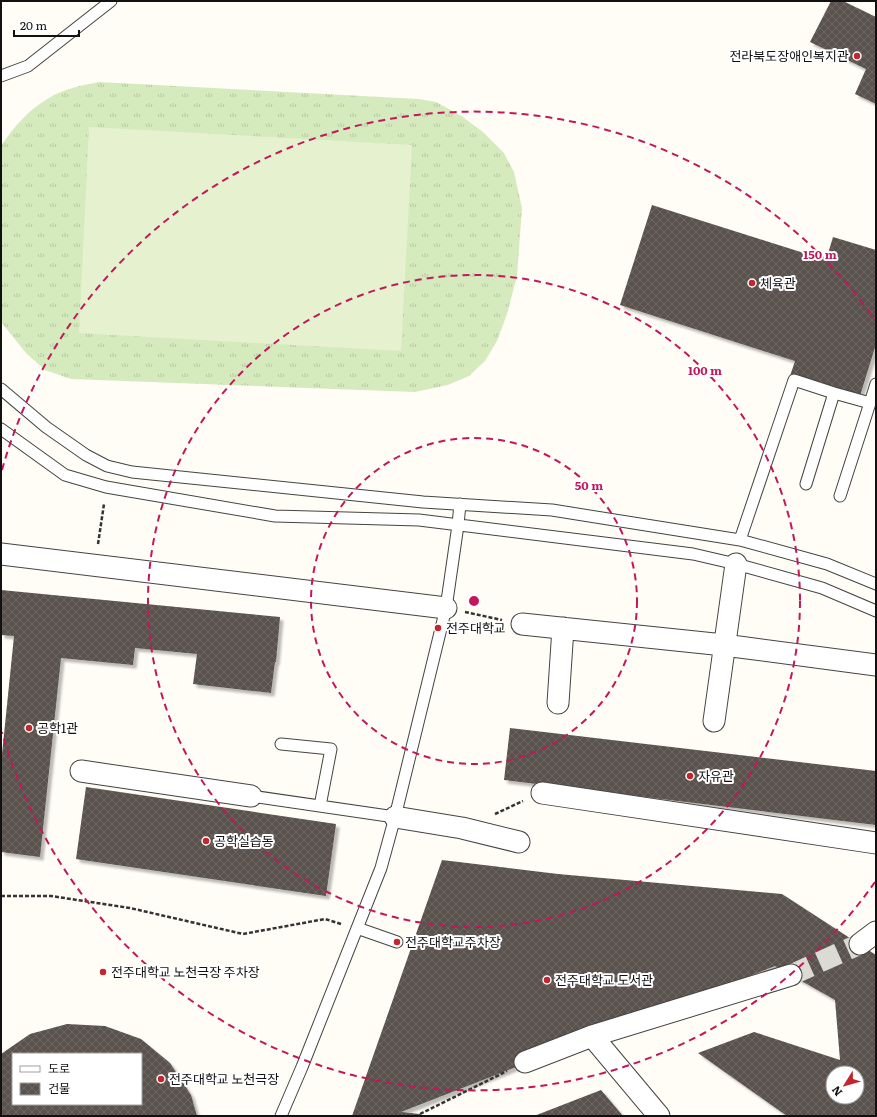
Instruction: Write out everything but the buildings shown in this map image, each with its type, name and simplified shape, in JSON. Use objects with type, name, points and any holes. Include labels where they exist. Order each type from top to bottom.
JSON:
[{"type":"street","points":[[1,554],[446,608]]},
{"type":"street","points":[[714,721],[736,564]]},
{"type":"street","points":[[522,624],[724,645],[876,666]]},
{"type":"street","points":[[558,703],[563,628]]},
{"type":"street","points":[[81,771],[251,796]]},
{"type":"street","points":[[542,793],[876,843]]},
{"type":"street","points":[[395,817],[462,828],[519,842]]},
{"type":"street","points":[[860,944],[876,932]]},
{"type":"street","points":[[525,1062],[592,1036],[791,975]]},
{"type":"street","points":[[592,1036],[659,1116]]},
{"type":"lane","points":[[1,76],[28,66],[111,1]]},
{"type":"lane","points":[[740,540],[794,380],[870,403]]},
{"type":"lane","points":[[840,496],[876,384]]},
{"type":"lane","points":[[1,391],[46,427],[86,455],[108,466],[132,472],[423,502],[552,510],[740,540],[828,564],[876,584]]},
{"type":"lane","points":[[806,484],[834,393]]},
{"type":"lane","points":[[1,429],[65,475],[106,487],[275,516],[419,520],[693,554],[736,564],[822,588],[876,611]]},
{"type":"lane","points":[[280,1116],[302,1067],[381,868],[395,817],[446,608],[460,504]]},
{"type":"lane","points":[[281,744],[331,749],[320,806]]},
{"type":"lane","points":[[251,796],[395,817]]},
{"type":"lane","points":[[357,928],[397,942]]},
{"type":"path","points":[[95,565],[106,487]]},
{"type":"path","points":[[446,608],[522,624]]},
{"type":"path","points":[[462,828],[542,793]]},
{"type":"path","points":[[1,896],[51,896],[130,908],[243,934],[325,920],[357,928]]},
{"type":"path","points":[[420,1114],[525,1062]]},
{"type":"green space","points":[[99,82],[419,99],[436,102],[460,115],[483,132],[504,153],[514,172],[522,208],[517,276],[507,314],[497,341],[485,361],[469,376],[448,385],[415,392],[71,379],[45,370],[26,353],[1,322],[1,146],[22,119],[42,102],[67,90]]},
{"type":"green space","points":[[89,127],[412,145],[401,351],[79,333]]},
{"type":"tunnel","points":[[791,975],[860,944]]},
{"type":"place","name":"전라북도장애인복지관","points":[[857,56]]},
{"type":"place","name":"체육관","points":[[752,283]]},
{"type":"place","name":"전주대학교","points":[[438,628]]},
{"type":"place","name":"공학1관","points":[[29,728]]},
{"type":"place","name":"자유관","points":[[690,776]]},
{"type":"place","name":"공학실습동","points":[[206,841]]},
{"type":"place","name":"전주대학교주차장","points":[[397,942]]},
{"type":"place","name":"전주대학교 노천극장 주차장","points":[[103,972]]},
{"type":"place","name":"전주대학교 도서관","points":[[547,980]]},
{"type":"place","name":"전주대학교 노천극장","points":[[161,1079]]}]
